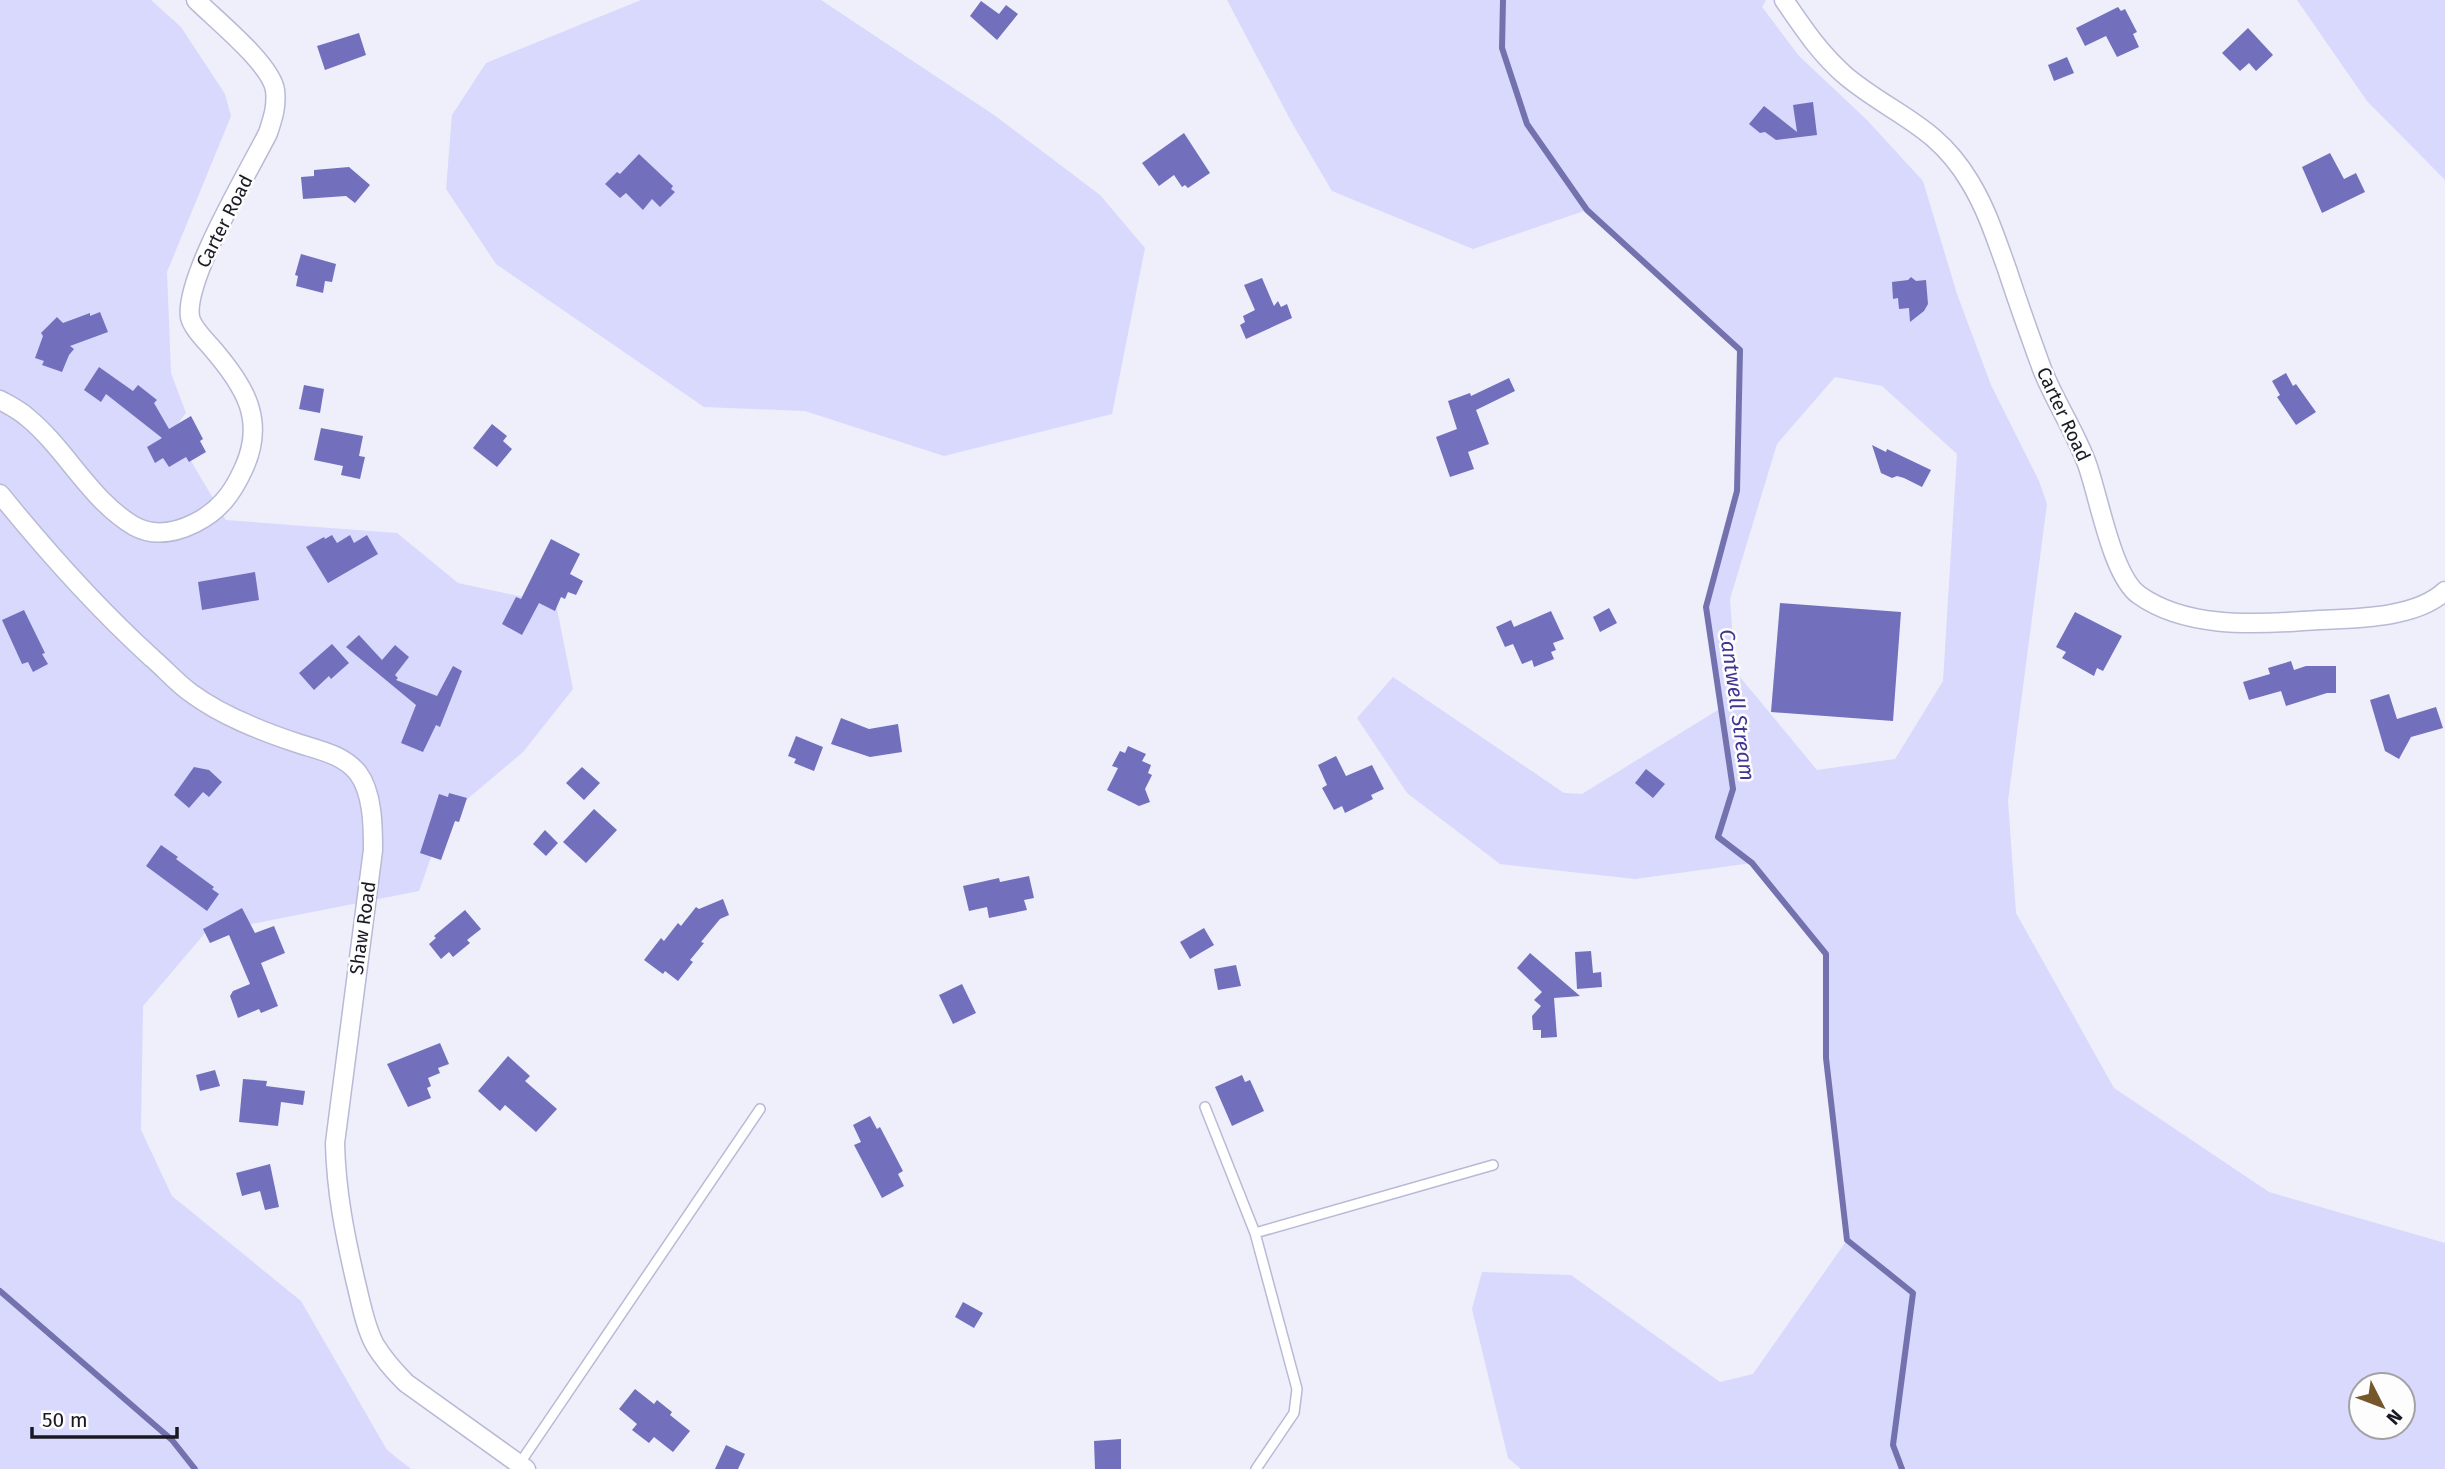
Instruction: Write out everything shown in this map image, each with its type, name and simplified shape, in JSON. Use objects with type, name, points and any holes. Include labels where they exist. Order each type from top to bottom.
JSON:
[{"type":"street","name":"Carter Road","points":[[0,400],[26,416],[99,496],[135,527],[157,534],[182,530],[226,501],[251,454],[254,426],[248,399],[232,371],[190,318],[198,270],[268,133],[276,111],[275,87],[260,63],[196,0]]},
{"type":"street","name":"Carter Road","points":[[1784,0],[1829,60],[1849,78],[1928,131],[1951,153],[1985,206],[2043,373],[2087,463],[2118,568],[2137,594],[2168,611],[2198,618],[2236,622],[2311,621],[2404,611],[2426,604],[2445,591]]},
{"type":"street","name":"Shaw Road","points":[[0,494],[84,592],[191,693],[241,722],[322,750],[346,762],[358,773],[371,812],[373,850],[335,1143],[336,1184],[360,1301],[374,1343],[389,1366],[406,1383],[523,1466]]},
{"type":"lane","points":[[1205,1107],[1255,1233],[1297,1389],[1294,1413],[1256,1469]]},
{"type":"lane","points":[[523,1466],[760,1109]]},
{"type":"lane","points":[[1255,1233],[1493,1165]]},
{"type":"shaded area","points":[[0,0],[151,0],[181,27],[225,94],[231,116],[167,272],[171,373],[186,413],[176,426],[176,436],[226,520],[397,533],[458,583],[556,604],[573,689],[523,752],[445,818],[419,891],[205,933],[143,1006],[141,1130],[172,1196],[301,1301],[387,1450],[411,1469],[0,1469]]},
{"type":"shaded area","points":[[641,0],[821,0],[994,115],[1100,195],[1145,248],[1112,414],[944,456],[805,411],[704,407],[496,264],[446,189],[452,115],[486,63]]},
{"type":"shaded area","points":[[1227,0],[1766,0],[1762,7],[1799,56],[1867,120],[1923,181],[1957,294],[1991,385],[2039,481],[2047,504],[2008,801],[2016,913],[2114,1088],[2269,1192],[2445,1243],[2445,1469],[1521,1469],[1508,1458],[1472,1309],[1482,1272],[1571,1275],[1720,1382],[1753,1374],[1847,1240],[1826,1058],[1826,954],[1752,863],[1635,879],[1500,864],[1407,793],[1357,718],[1393,677],[1564,793],[1582,794],[1721,708],[1706,607],[1737,491],[1740,351],[1587,210],[1473,249],[1332,191],[1292,123]],"holes":[[[1835,377],[1882,386],[1957,454],[1943,681],[1895,759],[1817,770],[1735,671],[1730,599],[1777,444]]]},
{"type":"shaded area","points":[[2297,0],[2445,0],[2445,180],[2367,101]]},
{"type":"building","points":[[981,1],[999,14],[1006,5],[1018,14],[997,40],[970,16]]},
{"type":"building","points":[[2118,7],[2121,11],[2125,9],[2137,32],[2133,34],[2139,47],[2117,57],[2106,36],[2085,46],[2076,28]]},
{"type":"building","points":[[2248,28],[2273,55],[2256,71],[2249,63],[2240,71],[2222,53]]},
{"type":"building","points":[[359,33],[366,55],[325,70],[317,46]]},
{"type":"building","points":[[2067,57],[2074,73],[2054,81],[2048,65]]},
{"type":"building","points":[[1813,102],[1817,135],[1776,140],[1765,132],[1760,133],[1749,124],[1764,106],[1797,132],[1793,105]]},
{"type":"building","points":[[1184,133],[1210,173],[1188,188],[1185,185],[1182,187],[1174,175],[1159,186],[1142,163]]},
{"type":"building","points":[[2330,153],[2344,179],[2356,173],[2365,192],[2322,213],[2302,167]]},
{"type":"building","points":[[639,154],[673,186],[671,189],[675,192],[660,207],[652,199],[643,210],[626,193],[620,198],[605,184],[617,172],[620,174]]},
{"type":"building","points":[[349,167],[370,185],[355,203],[346,196],[303,199],[301,177],[314,176],[314,170]]},
{"type":"building","points":[[301,254],[336,264],[332,282],[325,281],[323,293],[296,286],[298,276],[295,275]]},
{"type":"building","points":[[1911,277],[1916,281],[1926,280],[1928,304],[1924,311],[1910,322],[1909,308],[1899,309],[1898,298],[1893,299],[1892,282],[1908,280]]},
{"type":"building","points":[[1262,278],[1274,306],[1278,301],[1281,307],[1287,304],[1292,318],[1246,339],[1240,325],[1245,322],[1243,316],[1255,310],[1244,285]]},
{"type":"building","points":[[100,312],[108,332],[70,346],[74,349],[62,372],[42,365],[44,361],[35,358],[43,336],[41,333],[57,317],[63,323]]},
{"type":"building","points":[[99,367],[133,391],[138,385],[157,400],[154,403],[169,429],[191,416],[203,439],[200,441],[206,452],[189,462],[186,457],[169,467],[163,458],[155,463],[147,447],[162,438],[106,394],[101,402],[84,390]]},
{"type":"building","points":[[2286,373],[2293,386],[2296,384],[2316,412],[2296,425],[2277,397],[2280,395],[2272,381]]},
{"type":"building","points":[[1509,378],[1515,391],[1476,410],[1489,444],[1468,452],[1474,469],[1450,477],[1436,437],[1457,429],[1448,401],[1470,393],[1471,396]]},
{"type":"building","points":[[304,385],[324,389],[320,413],[299,409]]},
{"type":"building","points":[[492,424],[507,436],[503,441],[512,449],[497,467],[473,448]]},
{"type":"building","points":[[321,428],[363,436],[359,456],[365,457],[360,479],[341,475],[343,466],[314,460]]},
{"type":"building","points":[[1872,445],[1886,452],[1887,449],[1931,470],[1922,487],[1904,478],[1892,478],[1881,473]]},
{"type":"building","points":[[332,535],[337,543],[350,535],[354,543],[367,535],[378,554],[328,583],[306,547]]},
{"type":"building","points":[[551,539],[580,554],[570,574],[583,581],[576,595],[568,592],[565,599],[561,597],[555,611],[539,603],[522,635],[502,624],[516,597],[521,599]]},
{"type":"building","points":[[255,572],[259,600],[202,610],[198,582]]},
{"type":"building","points":[[1780,603],[1901,612],[1893,721],[1771,712]]},
{"type":"building","points":[[1609,608],[1617,623],[1600,632],[1593,617]]},
{"type":"building","points":[[24,610],[48,664],[33,672],[28,662],[22,664],[2,620]]},
{"type":"building","points":[[1551,611],[1564,639],[1553,643],[1556,650],[1551,652],[1554,659],[1534,667],[1532,660],[1522,664],[1513,644],[1505,647],[1496,627],[1511,620],[1514,627]]},
{"type":"building","points":[[2075,612],[2122,636],[2103,671],[2097,668],[2094,676],[2062,658],[2066,652],[2056,647]]},
{"type":"building","points":[[359,635],[382,660],[395,645],[409,657],[395,675],[398,678],[396,680],[437,696],[453,666],[462,671],[440,727],[436,725],[423,752],[401,743],[416,705],[346,647]]},
{"type":"building","points":[[332,644],[349,663],[314,690],[299,673]]},
{"type":"building","points":[[2291,661],[2294,670],[2306,666],[2336,666],[2336,693],[2327,693],[2286,706],[2281,691],[2249,700],[2243,682],[2270,674],[2268,668]]},
{"type":"building","points":[[2389,694],[2397,719],[2436,707],[2443,728],[2411,737],[2399,759],[2385,751],[2370,700]]},
{"type":"building","points":[[841,718],[869,729],[898,724],[902,752],[870,757],[831,744]]},
{"type":"building","points":[[796,736],[823,747],[814,771],[794,763],[796,759],[788,756]]},
{"type":"building","points":[[1128,746],[1146,754],[1142,761],[1151,765],[1148,773],[1152,775],[1145,789],[1150,802],[1139,806],[1107,790],[1118,768],[1112,766],[1120,751],[1125,753]]},
{"type":"building","points":[[1336,756],[1346,776],[1372,765],[1384,789],[1371,795],[1373,799],[1345,813],[1342,806],[1334,810],[1322,788],[1327,785],[1318,765]]},
{"type":"building","points":[[194,767],[209,770],[222,782],[209,797],[203,792],[189,808],[174,795]]},
{"type":"building","points":[[582,767],[600,783],[584,800],[566,783]]},
{"type":"building","points":[[1646,769],[1665,784],[1653,798],[1635,783]]},
{"type":"building","points":[[449,793],[467,798],[459,822],[455,821],[441,860],[420,853],[439,794],[448,797]]},
{"type":"building","points":[[594,809],[617,830],[586,863],[563,842]]},
{"type":"building","points":[[545,830],[558,843],[546,856],[533,844]]},
{"type":"building","points":[[161,845],[214,887],[212,889],[219,894],[207,911],[146,866]]},
{"type":"building","points":[[1029,876],[1034,898],[1024,900],[1027,910],[989,918],[987,907],[969,911],[963,886],[999,878],[1000,882]]},
{"type":"building","points":[[723,899],[729,915],[720,919],[701,942],[704,943],[690,960],[693,962],[678,981],[644,960],[661,938],[664,941],[678,923],[681,926],[696,907],[699,909]]},
{"type":"building","points":[[242,908],[255,933],[274,926],[285,953],[261,963],[278,1006],[261,1013],[259,1009],[238,1018],[230,996],[233,991],[250,984],[229,935],[210,943],[203,929]]},
{"type":"building","points":[[465,910],[481,929],[467,940],[470,943],[453,957],[449,952],[441,959],[429,944],[436,938],[434,936]]},
{"type":"building","points":[[1204,928],[1214,945],[1190,959],[1180,942]]},
{"type":"building","points":[[1591,951],[1593,973],[1601,972],[1602,987],[1577,989],[1575,952]]},
{"type":"building","points":[[1530,953],[1580,996],[1554,998],[1557,1037],[1541,1038],[1541,1030],[1533,1030],[1532,1016],[1541,1006],[1534,1000],[1542,992],[1517,968]]},
{"type":"building","points":[[1236,965],[1241,986],[1218,990],[1214,969]]},
{"type":"building","points":[[962,984],[976,1013],[953,1024],[939,995]]},
{"type":"building","points":[[440,1043],[449,1064],[438,1068],[440,1073],[428,1078],[431,1086],[427,1088],[431,1098],[408,1107],[387,1064]]},
{"type":"building","points":[[508,1056],[530,1076],[525,1081],[557,1109],[536,1132],[505,1105],[500,1111],[478,1091]]},
{"type":"building","points":[[215,1070],[220,1086],[200,1091],[196,1075]]},
{"type":"building","points":[[1242,1075],[1245,1082],[1250,1080],[1264,1111],[1232,1126],[1215,1087]]},
{"type":"building","points":[[243,1079],[267,1081],[266,1086],[305,1091],[303,1105],[281,1102],[278,1126],[239,1122]]},
{"type":"building","points":[[870,1116],[877,1129],[880,1127],[903,1171],[898,1174],[904,1186],[882,1198],[854,1145],[861,1142],[853,1125]]},
{"type":"building","points":[[270,1164],[279,1207],[265,1210],[260,1191],[242,1196],[236,1173]]},
{"type":"building","points":[[963,1302],[983,1313],[974,1328],[955,1317]]},
{"type":"building","points":[[635,1389],[654,1404],[657,1400],[690,1431],[673,1452],[654,1437],[649,1443],[632,1430],[637,1424],[619,1409]]},
{"type":"building","points":[[1121,1439],[1121,1469],[1095,1469],[1094,1441]]},
{"type":"building","points":[[726,1445],[745,1454],[738,1469],[715,1469]]},
{"type":"waterway","name":"Cantwell Stream","points":[[1503,0],[1502,48],[1527,124],[1587,210],[1740,350],[1737,491],[1706,607],[1733,789],[1718,837],[1752,863],[1826,954],[1826,1058],[1847,1240],[1913,1293],[1893,1445],[1902,1469]]},
{"type":"waterway","points":[[0,1291],[172,1440],[195,1469]]}]
